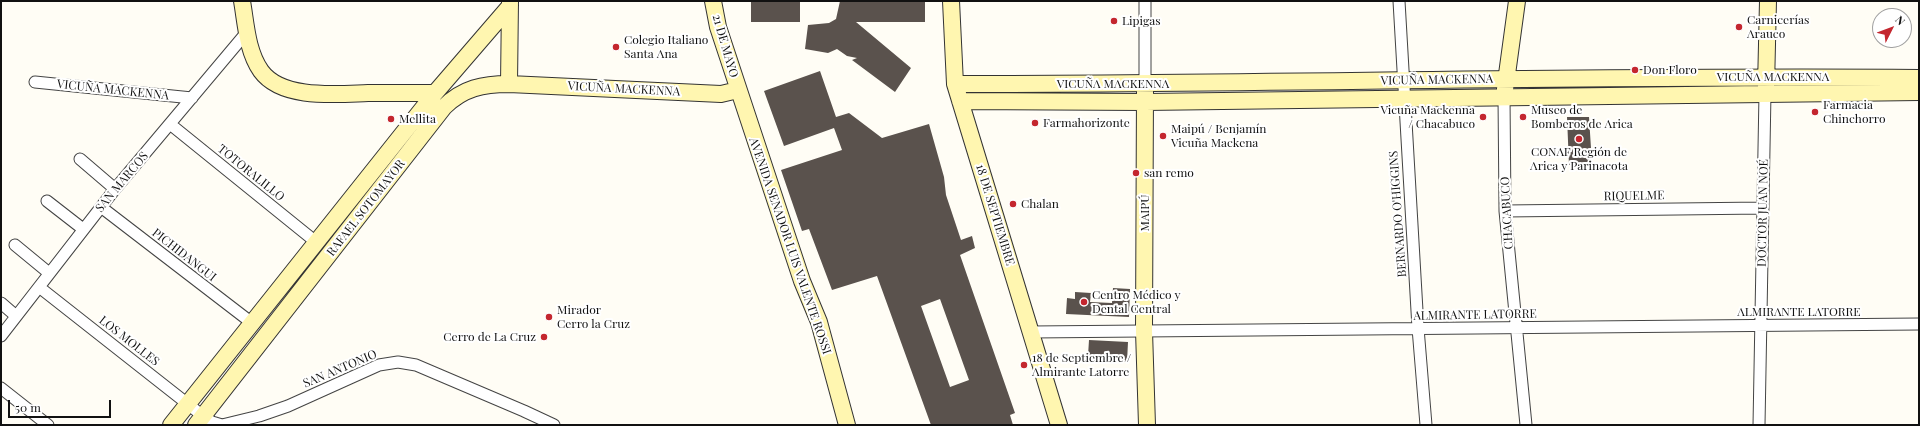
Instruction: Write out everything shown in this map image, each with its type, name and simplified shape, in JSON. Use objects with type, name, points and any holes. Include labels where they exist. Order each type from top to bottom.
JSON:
[{"type":"main road","points":[[242,1],[247,32],[253,54],[261,71],[272,81],[298,91],[314,94],[435,93],[439,96],[442,104],[442,108],[438,116]]},
{"type":"main road","name":"21 DE MAYO","points":[[713,1],[718,27],[738,90]]},
{"type":"main road","name":"18 DE SEPTIEMBRE","points":[[951,1],[955,84],[1032,332],[1059,425]]},
{"type":"main road","name":"CHACABUCO","points":[[1504,96],[1517,1]]},
{"type":"main road","name":"DOCTOR JUAN NOÉ","points":[[1766,85],[1768,1]]},
{"type":"main road","name":"RAFAEL SOTOMAYOR","points":[[199,420],[452,100],[470,89],[489,84],[509,84],[510,4]]},
{"type":"main road","name":"RAFAEL SOTOMAYOR","points":[[171,425],[435,93],[510,4]]},
{"type":"main road","name":"VICUÑA MACKENNA","points":[[960,101],[1145,102],[1504,96],[1919,78]]},
{"type":"main road","name":"VICUÑA MACKENNA","points":[[955,84],[1145,84],[1506,79],[1766,85],[1919,92]]},
{"type":"main road","name":"VICUÑA MACKENNA","points":[[509,84],[721,94],[738,90]]},
{"type":"main road","name":"MAIPÚ","points":[[1145,84],[1144,331],[1147,425]]},
{"type":"main road","name":"AVENIDA SENADOR LUIS VALENTE ROSSI","points":[[738,90],[802,281],[819,322],[847,425]]},
{"type":"street","name":"MAIPÚ","points":[[1145,1],[1145,84]]},
{"type":"street","name":"BERNARDO O'HIGGINS","points":[[1398,1],[1418,328],[1426,425]]},
{"type":"street","name":"SAN MARCOS","points":[[1,336],[115,189],[247,32]]},
{"type":"street","name":"VICUÑA MACKENNA","points":[[35,82],[192,98]]},
{"type":"street","name":"DOCTOR JUAN NOÉ","points":[[1759,425],[1766,85]]},
{"type":"street","name":"CHACABUCO","points":[[1504,96],[1505,210],[1526,425]]},
{"type":"street","name":"TOTORALILLO","points":[[170,124],[316,242]]},
{"type":"street","points":[[80,159],[115,189]]},
{"type":"street","points":[[47,201],[83,229]]},
{"type":"street","name":"PICHIDANGUI","points":[[101,207],[252,323]]},
{"type":"street","name":"RIQUELME","points":[[1505,210],[1763,208]]},
{"type":"street","points":[[15,245],[49,273]]},
{"type":"street","name":"LOS MOLLES","points":[[39,287],[187,403],[199,420]]},
{"type":"street","points":[[1,303],[16,316]]},
{"type":"street","name":"ALMIRANTE LATORRE","points":[[1032,332],[1919,324]]},
{"type":"street","name":"SAN ANTONIO","points":[[199,420],[222,425],[259,416],[288,406],[379,365],[398,362],[407,363],[426,369],[524,410],[554,425]]},
{"type":"street","points":[[1,388],[48,425]]},
{"type":"building","points":[[751,1],[800,1],[800,22],[751,22]]},
{"type":"building","points":[[840,1],[925,1],[925,22],[856,22],[911,68],[895,92],[852,60],[857,58],[847,56],[837,49],[828,53],[805,49],[808,25],[829,23],[836,19]]},
{"type":"building","points":[[820,71],[836,117],[849,113],[882,138],[929,124],[944,177],[946,195],[961,240],[972,236],[975,248],[960,255],[1015,413],[1010,415],[1013,425],[931,425],[877,276],[832,290],[809,229],[802,231],[781,170],[842,150],[834,128],[784,146],[764,91]],"holes":[[[940,299],[969,380],[950,387],[921,306]]]},
{"type":"building","name":"CONAF Región de Arica y Parinacota","points":[[1567,117],[1589,117],[1592,164],[1569,165]]},
{"type":"building","name":"Centro Médico y Dental Central","points":[[1113,288],[1130,289],[1129,317],[1066,314],[1067,298],[1075,299],[1075,292],[1091,293],[1090,302],[1112,303]]},
{"type":"building","name":"Centro Médico y Dental Central","points":[[1089,340],[1128,342],[1127,362],[1114,361],[1114,357],[1088,356]]},
{"type":"place","name":"Lipigas","points":[[1114,21]]},
{"type":"place","name":"Carnicerías Arauco","points":[[1739,27]]},
{"type":"place","name":"Colegio Italiano Santa Ana","points":[[616,47]]},
{"type":"place","name":"Don Floro","points":[[1635,70]]},
{"type":"place","name":"Farmacia Chinchorro","points":[[1815,112]]},
{"type":"place","name":"Vicuña Mackenna / Chacabuco","points":[[1483,117]]},
{"type":"place","name":"Museo de Bomberos de Arica","points":[[1523,117]]},
{"type":"place","name":"Mellita","points":[[391,119]]},
{"type":"place","name":"Farmahorizonte","points":[[1035,123]]},
{"type":"place","name":"Maipú / Benjamín Vicuña Mackena","points":[[1163,136]]},
{"type":"place","name":"CONAF Región de Arica y Parinacota","points":[[1579,139]]},
{"type":"place","name":"san remo","points":[[1136,173]]},
{"type":"place","name":"Chalan","points":[[1013,204]]},
{"type":"place","name":"Centro Médico y Dental Central","points":[[1084,302]]},
{"type":"place","name":"Mirador Cerro la Cruz","points":[[549,317]]},
{"type":"place","name":"Cerro de La Cruz","points":[[544,337]]},
{"type":"place","name":"18 de Septiembre / Almirante Latorre","points":[[1024,365]]}]
